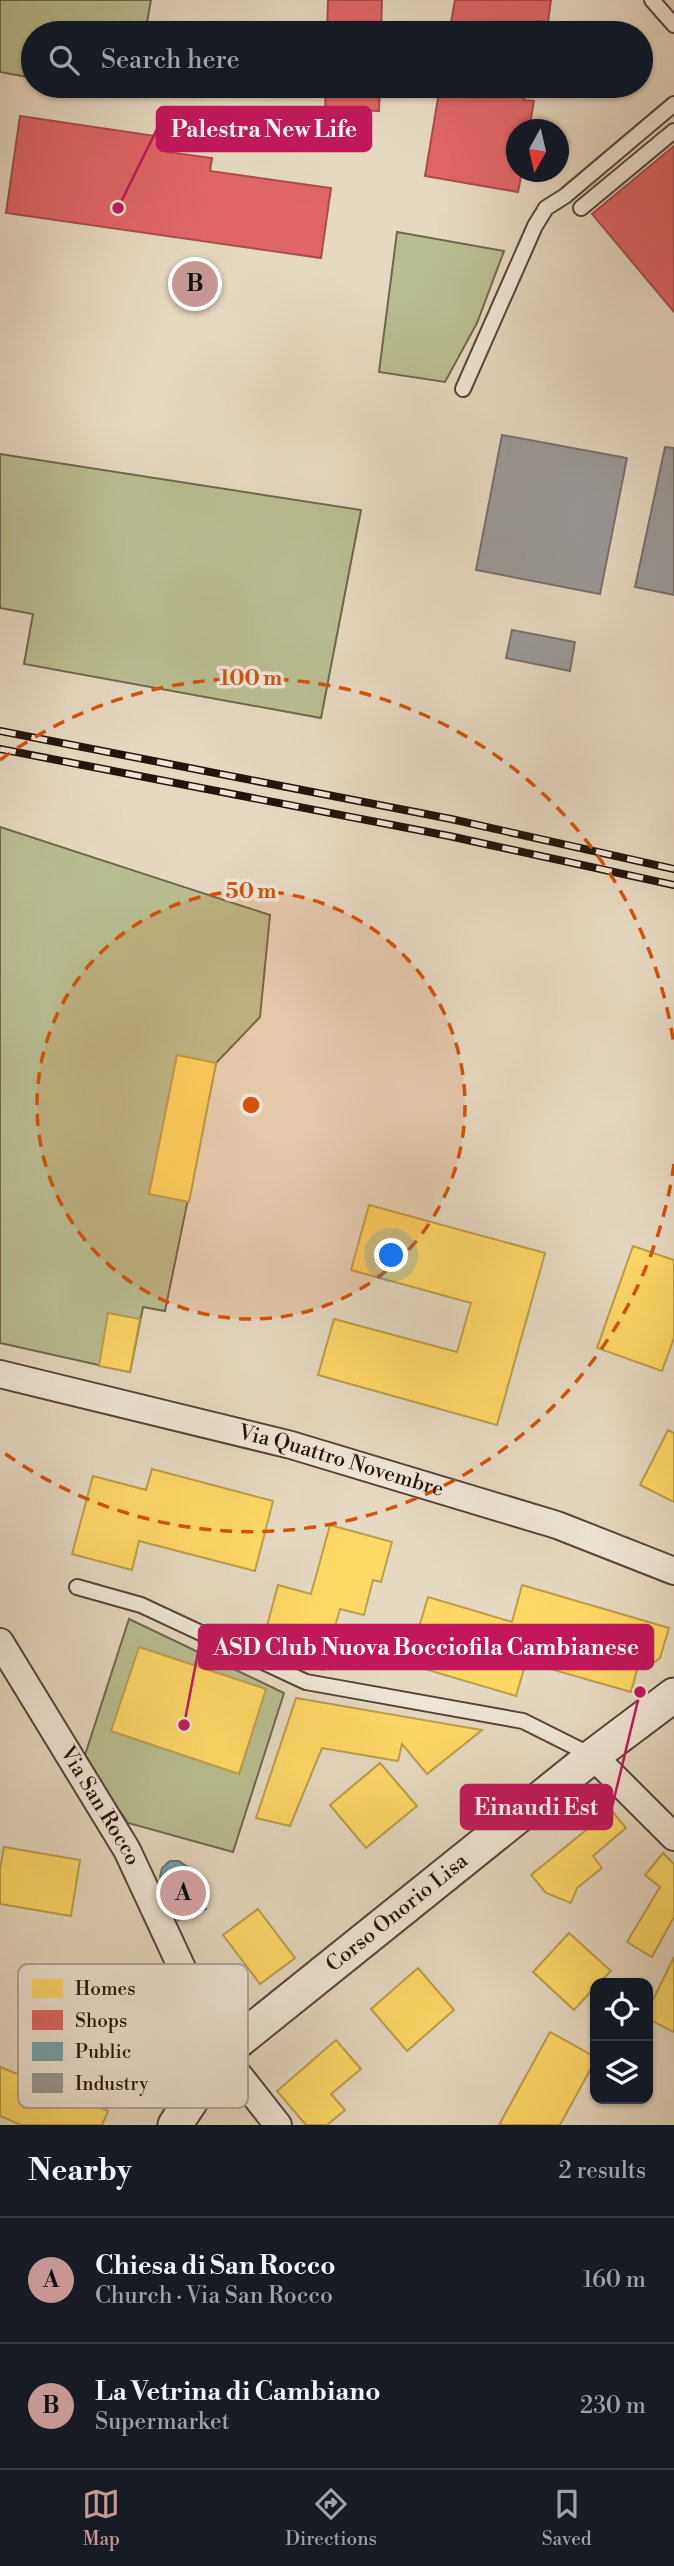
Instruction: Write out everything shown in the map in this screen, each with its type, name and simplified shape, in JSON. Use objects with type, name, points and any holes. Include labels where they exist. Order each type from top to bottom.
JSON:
[{"type":"street","name":"Via Quattro Novembre","points":[[0,1374],[290,1445],[557,1525],[674,1571]]},
{"type":"street","name":"Via San Rocco","points":[[0,1643],[127,1850],[180,1964]]},
{"type":"street","name":"Corso Onorio Lisa","points":[[248,2033],[593,1756],[671,1702]]},
{"type":"street","points":[[593,1756],[674,1837]]},
{"type":"street","name":"Via San Rocco","points":[[248,2087],[278,2125]]},
{"type":"street","name":"Corso Onorio Lisa","points":[[175,2125],[186,2108]]},
{"type":"lane","points":[[652,0],[674,25]]},
{"type":"lane","points":[[463,389],[535,226],[547,208],[565,196],[674,104]]},
{"type":"lane","points":[[581,208],[674,131]]},
{"type":"lane","points":[[77,1587],[141,1605],[306,1682],[523,1721],[593,1756]]},
{"type":"green space","points":[[0,0],[151,0],[147,21],[21,21],[21,76],[0,72]]},
{"type":"green space","points":[[397,232],[504,251],[477,323],[445,382],[379,372]]},
{"type":"green space","points":[[0,454],[361,510],[321,718],[24,664],[33,614],[0,608]]},
{"type":"green space","points":[[0,827],[270,915],[260,1017],[216,1063],[165,1311],[143,1307],[130,1372],[0,1343]]},
{"type":"green space","points":[[129,1619],[284,1693],[233,1852],[128,1823],[84,1758]]},
{"type":"building: Homes","points":[[177,1055],[216,1063],[189,1202],[149,1194]]},
{"type":"building: Homes","points":[[369,1205],[545,1253],[497,1425],[318,1375],[334,1319],[457,1352],[471,1303],[351,1270]]},
{"type":"building: Homes","points":[[633,1246],[674,1260],[674,1338],[662,1371],[597,1348]]},
{"type":"building: Homes","points":[[108,1313],[140,1319],[130,1372],[99,1366]]},
{"type":"building: Homes","points":[[668,1430],[674,1433],[674,1502],[640,1485]]},
{"type":"building: Homes","points":[[152,1469],[273,1501],[255,1571],[139,1541],[132,1570],[72,1554],[93,1476],[146,1490]]},
{"type":"building: Homes","points":[[330,1525],[392,1542],[381,1582],[373,1580],[364,1615],[340,1609],[323,1670],[260,1652],[278,1585],[311,1594]]},
{"type":"building: Homes","points":[[522,1585],[669,1628],[660,1658],[647,1668],[638,1666],[631,1692],[526,1662],[516,1696],[408,1664],[428,1597],[512,1622]]},
{"type":"building: Homes","points":[[139,1647],[266,1689],[239,1774],[111,1731]]},
{"type":"building: Homes","points":[[296,1698],[482,1730],[427,1774],[402,1744],[398,1761],[322,1748],[290,1826],[256,1818]]},
{"type":"building: Homes","points":[[380,1763],[417,1806],[366,1848],[330,1805]]},
{"type":"building: Homes","points":[[611,1810],[626,1828],[593,1856],[602,1868],[577,1888],[571,1903],[546,1893],[531,1875]]},
{"type":"building: Homes","points":[[4,1847],[80,1860],[71,1916],[0,1904],[0,1869]]},
{"type":"building: Homes","points":[[663,1853],[674,1864],[674,1917],[652,1957],[627,1942],[660,1887],[645,1875]]},
{"type":"building: Homes","points":[[258,1909],[295,1958],[260,1984],[248,1968],[248,1964],[245,1964],[223,1935]]},
{"type":"building: Homes","points":[[569,1933],[611,1971],[604,1978],[590,1978],[590,1992],[574,2010],[533,1972]]},
{"type":"building: Homes","points":[[674,1957],[674,2032],[653,2022],[653,2000]]},
{"type":"building: Homes","points":[[418,1968],[454,2010],[407,2051],[371,2009]]},
{"type":"building: Homes","points":[[550,2032],[590,2054],[590,2070],[560,2125],[499,2125]]},
{"type":"building: Homes","points":[[336,2040],[361,2069],[331,2094],[345,2110],[327,2125],[306,2125],[277,2091]]},
{"type":"building: Homes","points":[[0,2067],[18,2074],[18,2108],[101,2108],[108,2111],[102,2125],[21,2125],[0,2116]]},
{"type":"building: Shops","points":[[328,0],[382,0],[381,21],[327,21]]},
{"type":"building: Shops","points":[[455,0],[551,0],[548,21],[451,21]]},
{"type":"building: Shops","points":[[325,98],[380,98],[379,111],[325,109]]},
{"type":"building: Shops","points":[[438,98],[524,98],[534,101],[531,119],[506,119],[506,182],[520,182],[518,192],[425,176]]},
{"type":"building: Shops","points":[[20,116],[169,138],[167,152],[212,158],[210,171],[331,188],[321,258],[6,213]]},
{"type":"building: Shops","points":[[674,146],[674,312],[592,214]]},
{"type":"building: Public","points":[[170,1861],[179,1861],[189,1868],[206,1909],[178,1920],[160,1877],[162,1868]]},
{"type":"building: Industry","points":[[502,435],[627,458],[600,594],[476,570]]},
{"type":"building: Industry","points":[[665,447],[674,448],[674,595],[635,587]]},
{"type":"building: Industry","points":[[512,630],[575,642],[570,671],[506,658]]},
{"type":"railway","points":[[0,731],[451,819],[674,869]]},
{"type":"railway","points":[[0,749],[449,836],[674,885]]},
{"type":"place","name":"Palestra New Life","points":[[118,208]]},
{"type":"place","name":"La Vetrina di Cambiano","points":[[195,284]]},
{"type":"place","name":"Einaudi Est","points":[[640,1692]]},
{"type":"place","name":"ASD Club Nuova Bocciofila Cambianese","points":[[184,1725]]},
{"type":"place","name":"Chiesa di San Rocco","points":[[183,1893]]}]
